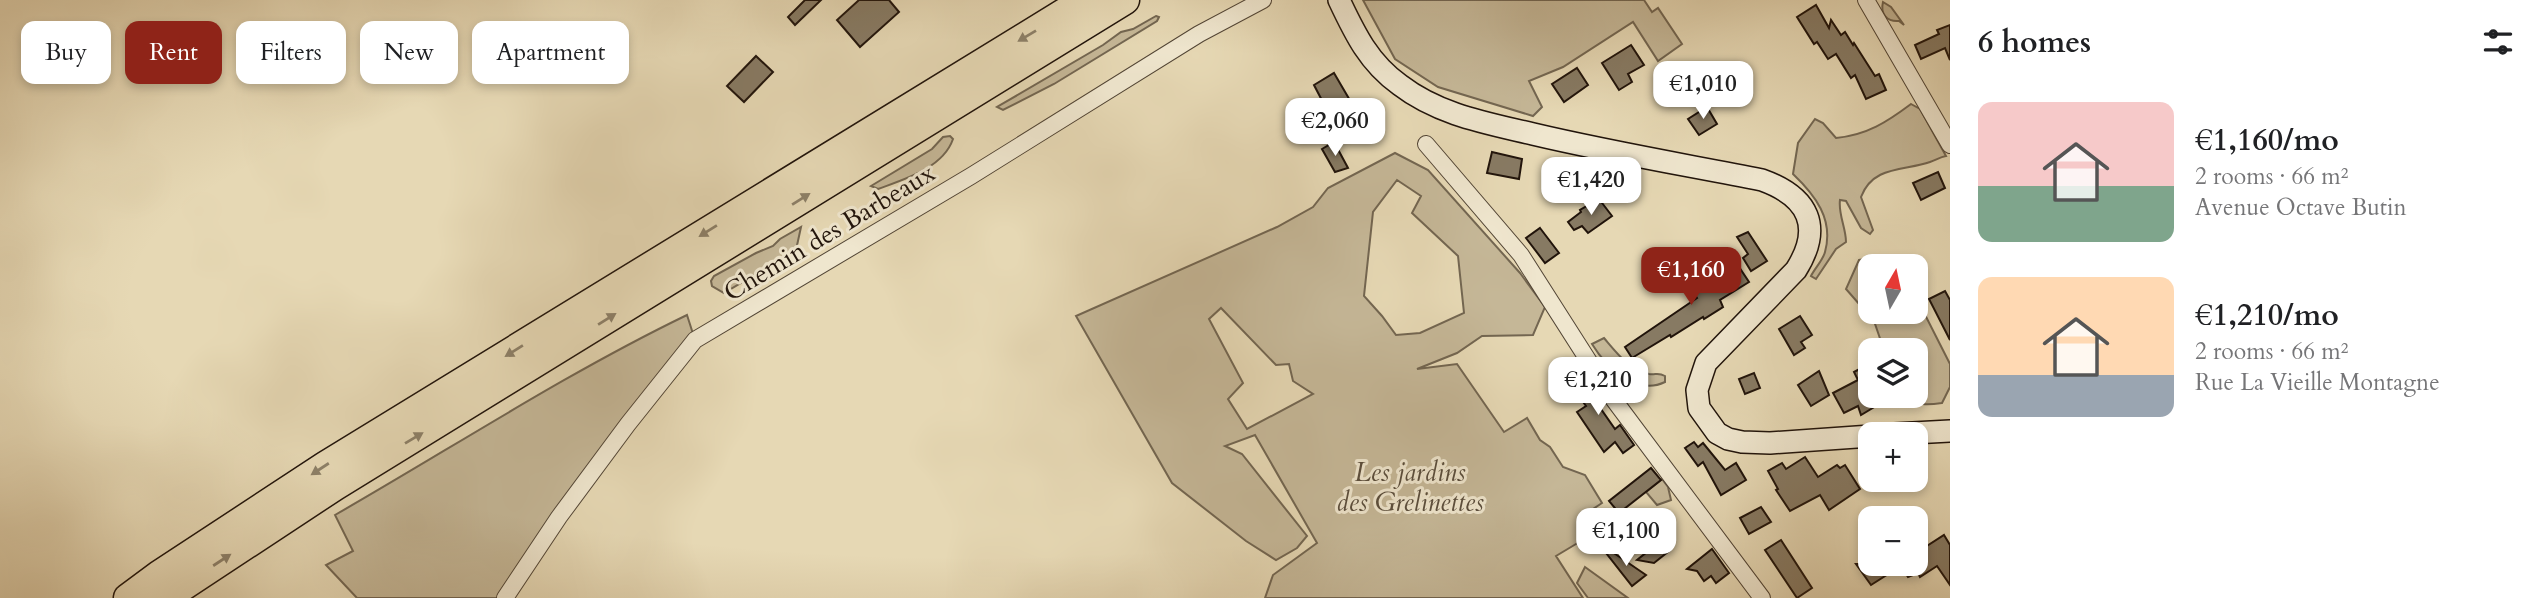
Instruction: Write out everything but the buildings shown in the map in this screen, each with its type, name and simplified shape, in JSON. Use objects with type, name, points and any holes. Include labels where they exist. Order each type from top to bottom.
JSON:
[{"type":"highway","points":[[128,598],[325,466],[1085,0]]},
{"type":"highway","points":[[165,598],[334,486],[1125,0]]},
{"type":"main road","points":[[1339,0],[1363,49],[1374,62],[1400,86],[1434,106],[1469,118],[1567,142],[1762,180],[1789,192],[1800,202],[1810,229],[1805,254],[1796,270],[1706,363],[1697,390],[1699,408],[1717,433],[1742,442],[1770,443],[1858,437]]},
{"type":"main road","points":[[1928,432],[1950,431]]},
{"type":"street","name":"Chemin des Barbeaux","points":[[505,598],[559,517],[620,434],[695,340],[971,176],[1199,34],[1263,0]]},
{"type":"street","points":[[1866,0],[1950,145]]},
{"type":"street","points":[[1426,144],[1521,255],[1611,396],[1762,598]]},
{"type":"green space","points":[[1363,0],[1644,0],[1652,12],[1658,8],[1682,44],[1658,61],[1633,22],[1563,67],[1529,81],[1542,107],[1533,116],[1438,87],[1395,59]]},
{"type":"green space","points":[[1883,2],[1891,7],[1904,25],[1885,16]]},
{"type":"green space","points":[[1156,16],[1159,17],[1157,21],[1054,84],[1003,110],[997,107],[1121,32],[1133,29]]},
{"type":"green space","points":[[1911,104],[1920,109],[1946,156],[1891,171],[1873,179],[1861,197],[1873,230],[1870,234],[1861,228],[1846,201],[1840,200],[1846,242],[1836,249],[1816,279],[1811,276],[1823,258],[1827,229],[1825,218],[1815,199],[1793,174],[1798,143],[1815,119],[1823,123],[1836,138],[1876,127]]},
{"type":"green space","points":[[950,136],[953,139],[948,149],[932,165],[878,189],[871,186],[932,149],[943,137]]},
{"type":"green space","name":"Les jardins des Grelinettes","points":[[1395,153],[1428,170],[1520,273],[1545,307],[1533,335],[1482,336],[1457,353],[1417,369],[1457,364],[1504,432],[1527,418],[1540,440],[1550,447],[1563,467],[1585,475],[1602,503],[1590,511],[1601,529],[1556,556],[1583,598],[1265,598],[1273,575],[1317,543],[1255,435],[1225,446],[1242,454],[1307,536],[1297,548],[1276,560],[1246,541],[1172,483],[1076,316],[1277,227],[1313,207],[1328,188]],"holes":[[[1397,180],[1421,196],[1412,213],[1458,256],[1464,313],[1420,333],[1396,335],[1364,296],[1373,212]],[[1221,308],[1276,365],[1289,364],[1293,381],[1313,394],[1247,429],[1228,399],[1243,383],[1209,319]]]},
{"type":"green space","points":[[801,227],[796,250],[724,293],[712,286],[714,276],[773,246]]},
{"type":"green space","points":[[1858,262],[1858,303],[1846,289]]},
{"type":"green space","points":[[687,315],[695,340],[500,598],[357,598],[326,565],[353,551],[335,515],[553,387]]},
{"type":"green space","points":[[1928,321],[1950,364],[1950,387],[1942,403],[1928,404],[1928,338],[1880,338],[1875,324],[1928,324]]},
{"type":"green space","points":[[1604,338],[1629,365],[1642,372],[1663,375],[1665,382],[1643,385],[1623,377],[1605,362],[1592,344]]},
{"type":"green space","points":[[1662,479],[1668,487],[1671,500],[1657,505],[1646,492]]},
{"type":"green space","points":[[1585,567],[1628,598],[1588,598],[1577,583]]}]
